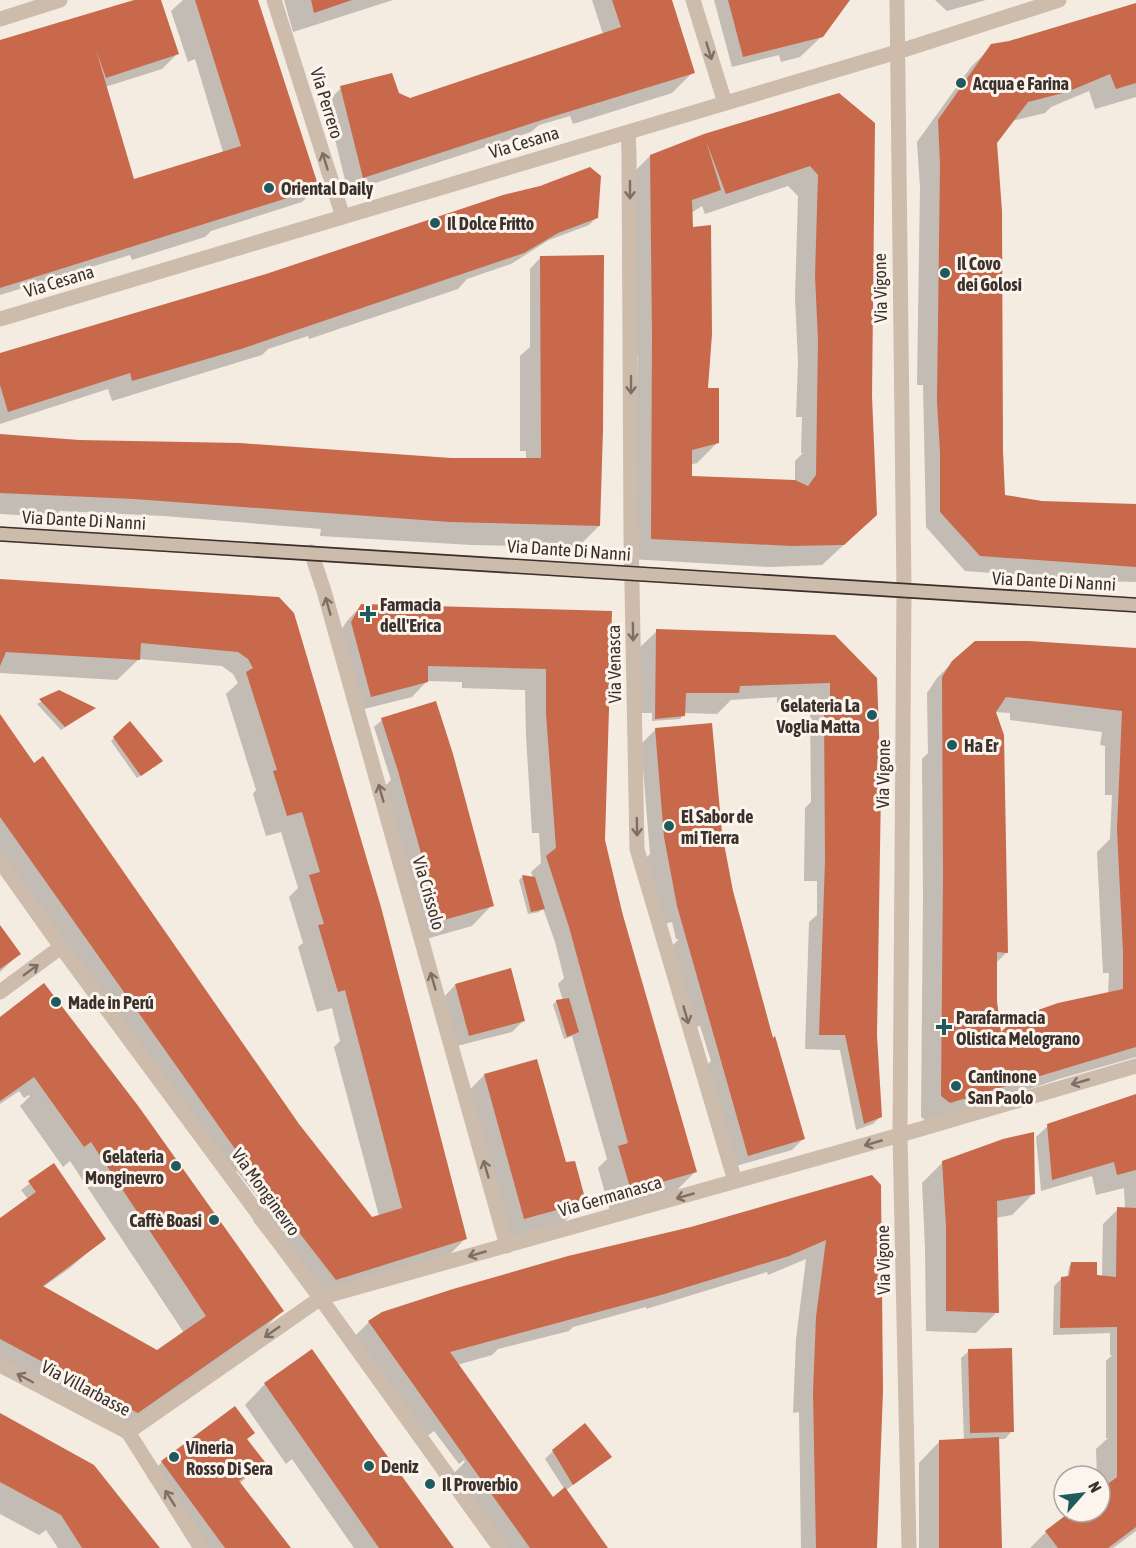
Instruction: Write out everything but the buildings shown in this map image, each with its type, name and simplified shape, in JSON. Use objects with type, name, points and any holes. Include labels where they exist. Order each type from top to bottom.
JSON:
[{"type":"street","points":[[0,19],[60,0]]},
{"type":"street","name":"Via Perrero","points":[[274,0],[343,217]]},
{"type":"street","points":[[693,0],[725,103]]},
{"type":"street","name":"Via Vigone","points":[[897,0],[904,590],[900,1135],[909,1548]]},
{"type":"street","name":"Via Cesana","points":[[0,319],[897,52],[1059,0]]},
{"type":"street","name":"Via Venasca","points":[[627,132],[631,533],[638,849],[735,1181]]},
{"type":"street","name":"Via Dante Di Nanni","points":[[0,534],[1136,605]]},
{"type":"street","name":"Via Crissolo","points":[[311,552],[324,591],[507,1245]]},
{"type":"street","name":"Via Monginevro","points":[[0,861],[500,1548]]},
{"type":"street","points":[[0,992],[61,947]]},
{"type":"street","name":"Via Germanasca","points":[[128,1432],[321,1299],[1136,1066]]},
{"type":"street","name":"Via Villarbasse","points":[[0,1365],[128,1432],[201,1548]]},
{"type":"tram line","points":[[0,527],[1136,598]]},
{"type":"tram line","points":[[0,541],[1136,612]]},
{"type":"place","name":"Acqua e Farina","points":[[961,83]]},
{"type":"place","name":"Oriental Daily","points":[[269,188]]},
{"type":"place","name":"Il Dolce Fritto","points":[[435,223]]},
{"type":"place","name":"Il Covo dei Golosi","points":[[945,273]]},
{"type":"place","name":"Farmacia dell'Erica","points":[[368,614]]},
{"type":"place","name":"Gelateria La Voglia Matta","points":[[872,715]]},
{"type":"place","name":"Ha Er","points":[[952,745]]},
{"type":"place","name":"El Sabor de mi Tierra","points":[[669,826]]},
{"type":"place","name":"Made in Perú","points":[[56,1002]]},
{"type":"place","name":"Parafarmacia Olistica Melograno","points":[[944,1027]]},
{"type":"place","name":"Cantinone San Paolo","points":[[956,1086]]},
{"type":"place","name":"Gelateria Monginevro","points":[[176,1166]]},
{"type":"place","name":"Caffè Boasi","points":[[214,1220]]},
{"type":"place","name":"Vineria Rosso Di Sera","points":[[174,1457]]},
{"type":"place","name":"Deniz","points":[[369,1466]]},
{"type":"place","name":"Il Proverbio","points":[[430,1484]]}]
